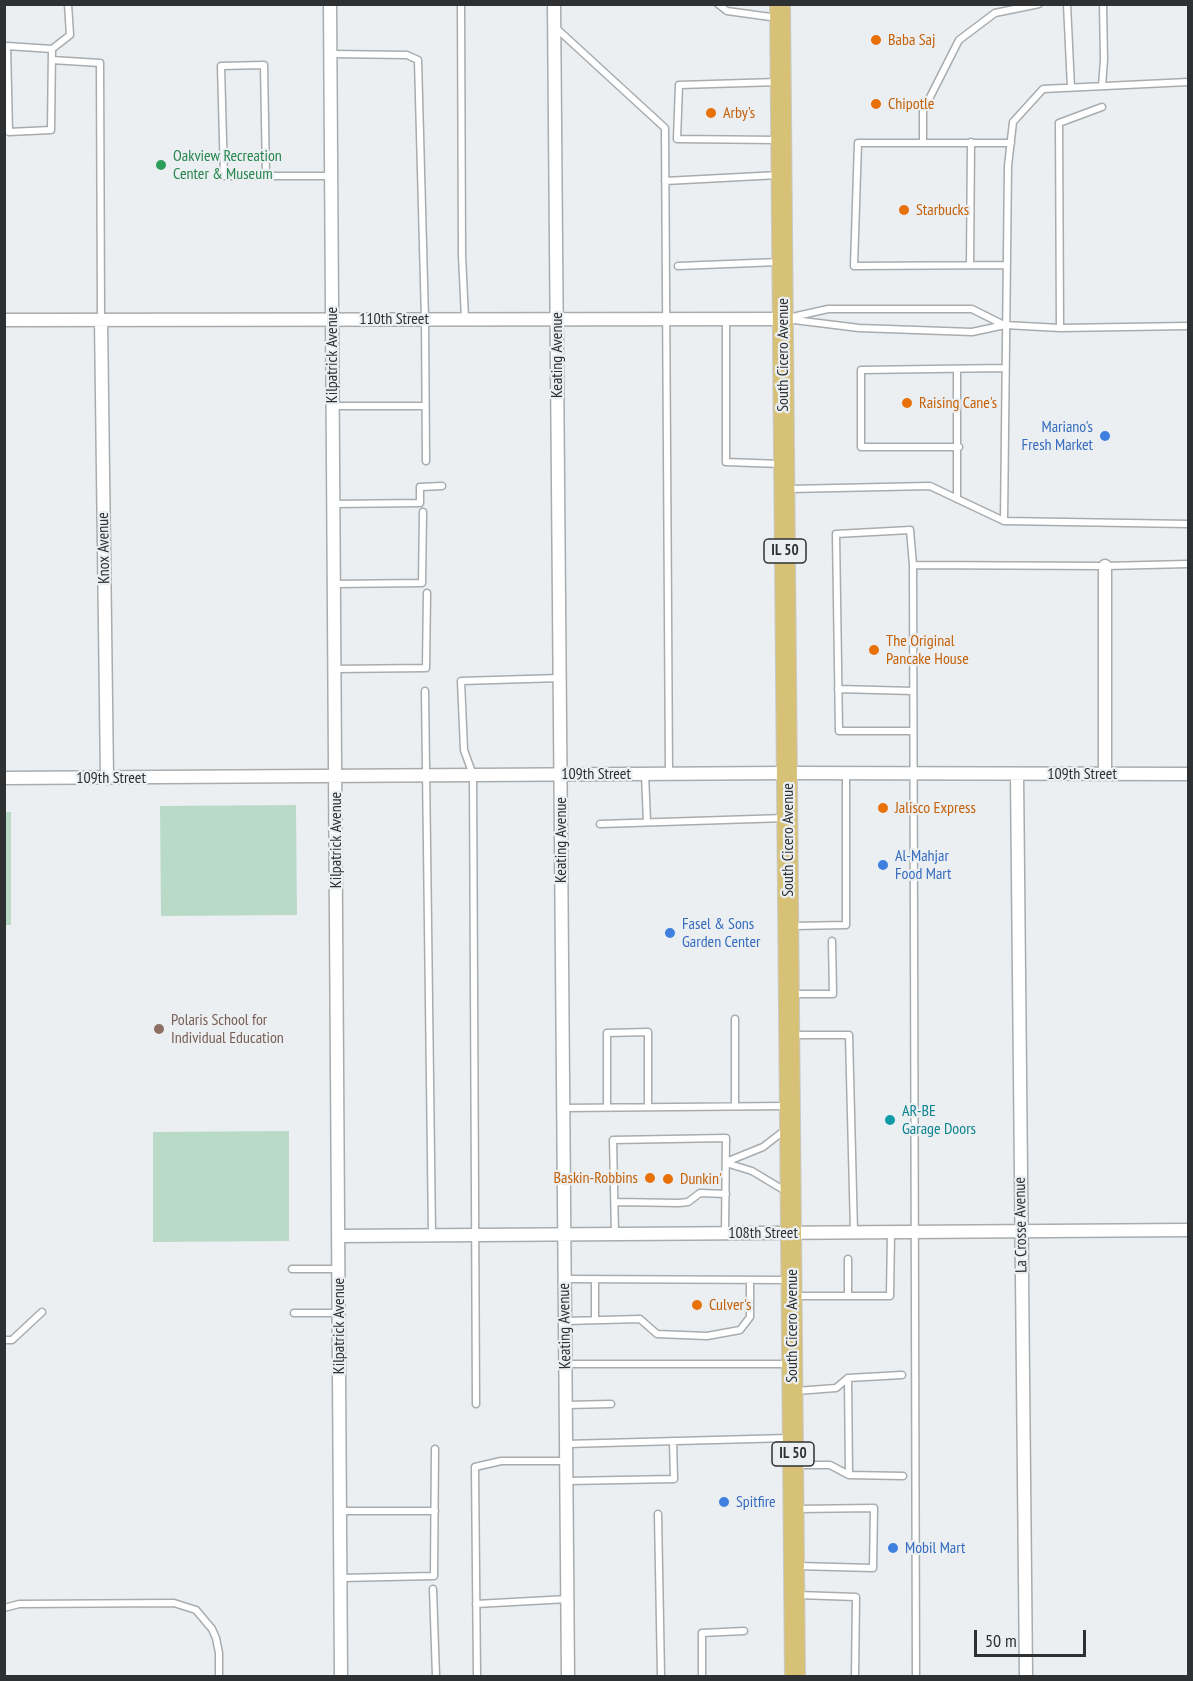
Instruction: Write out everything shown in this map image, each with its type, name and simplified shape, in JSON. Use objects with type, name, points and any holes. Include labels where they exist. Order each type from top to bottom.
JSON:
[{"type":"main road","name":"South Cicero Avenue","points":[[781,11],[795,1677]]},
{"type":"street","name":"Kilpatrick Avenue","points":[[330,4],[341,1677]]},
{"type":"street","name":"Keating Avenue","points":[[554,4],[568,1677]]},
{"type":"street","name":"Knox Avenue","points":[[101,319],[107,778]]},
{"type":"street","name":"110th Street","points":[[4,320],[783,319]]},
{"type":"street","points":[[1105,566],[1105,774]]},
{"type":"street","name":"109th Street","points":[[4,778],[788,773],[1188,774]]},
{"type":"street","name":"La Crosse Avenue","points":[[1017,774],[1026,1677]]},
{"type":"street","name":"108th Street","points":[[339,1236],[1188,1230]]},
{"type":"lane","points":[[52,49],[51,130],[9,132],[6,46],[52,49],[70,35],[68,4]]},
{"type":"lane","points":[[461,4],[462,255],[465,319]]},
{"type":"lane","points":[[718,4],[727,11],[781,11]]},
{"type":"lane","points":[[923,143],[923,111],[959,40],[995,13],[1039,4]]},
{"type":"lane","points":[[1067,4],[1071,87]]},
{"type":"lane","points":[[1102,4],[1104,60],[1102,86]]},
{"type":"lane","points":[[554,26],[665,128],[669,774]]},
{"type":"lane","points":[[330,54],[407,55],[418,60],[425,319],[426,461]]},
{"type":"lane","points":[[52,60],[100,63],[101,319]]},
{"type":"lane","points":[[266,175],[264,65],[221,66],[224,176],[331,176]]},
{"type":"lane","points":[[781,82],[679,85],[678,139],[782,140]]},
{"type":"lane","points":[[1004,520],[1008,166],[1013,122],[1043,89],[1188,82]]},
{"type":"lane","points":[[1060,328],[1059,123],[1102,107]]},
{"type":"lane","points":[[970,265],[971,142]]},
{"type":"lane","points":[[1006,265],[854,266],[858,143],[1011,143]]},
{"type":"lane","points":[[666,181],[782,175]]},
{"type":"lane","points":[[678,266],[783,262]]},
{"type":"lane","points":[[783,319],[828,309],[972,309],[1005,325]]},
{"type":"lane","points":[[726,319],[726,462],[784,464]]},
{"type":"lane","points":[[783,319],[859,328],[972,332],[1005,325],[1060,328],[1188,326]]},
{"type":"lane","points":[[958,447],[861,447],[861,370],[1005,368]]},
{"type":"lane","points":[[957,369],[957,499]]},
{"type":"lane","points":[[333,406],[425,406]]},
{"type":"lane","points":[[333,504],[420,503],[420,487],[442,486]]},
{"type":"lane","points":[[785,489],[930,486],[1004,520],[1188,524]]},
{"type":"lane","points":[[334,584],[422,583],[423,512]]},
{"type":"lane","points":[[913,731],[839,731],[836,534],[910,530],[913,565],[916,1677]]},
{"type":"lane","points":[[913,565],[1188,564]]},
{"type":"lane","points":[[334,669],[426,668],[427,593]]},
{"type":"lane","points":[[476,1404],[473,775],[464,750],[461,681],[560,678]]},
{"type":"lane","points":[[838,689],[913,691]]},
{"type":"lane","points":[[425,691],[432,1235]]},
{"type":"lane","points":[[789,926],[846,925],[846,773]]},
{"type":"lane","points":[[645,774],[647,822]]},
{"type":"lane","points":[[600,824],[788,818]]},
{"type":"lane","points":[[789,994],[833,994],[832,941]]},
{"type":"lane","points":[[735,1019],[735,1106]]},
{"type":"lane","points":[[607,1107],[607,1033],[648,1032],[648,1107]]},
{"type":"lane","points":[[790,1035],[849,1035],[854,1233]]},
{"type":"lane","points":[[563,1108],[790,1106]]},
{"type":"lane","points":[[726,1162],[763,1147],[790,1126]]},
{"type":"lane","points":[[615,1234],[613,1140],[726,1138],[725,1233]]},
{"type":"lane","points":[[726,1162],[752,1171],[791,1195]]},
{"type":"lane","points":[[615,1203],[679,1203],[688,1202],[700,1193],[726,1194]]},
{"type":"lane","points":[[565,1279],[750,1280],[848,1296],[890,1296],[891,1233]]},
{"type":"lane","points":[[848,1259],[848,1296]]},
{"type":"lane","points":[[292,1269],[339,1269]]},
{"type":"lane","points":[[594,1279],[595,1320]]},
{"type":"lane","points":[[565,1321],[640,1319],[657,1334],[707,1336],[740,1330],[750,1317],[750,1280]]},
{"type":"lane","points":[[4,1340],[12,1340],[42,1312]]},
{"type":"lane","points":[[294,1313],[339,1313]]},
{"type":"lane","points":[[566,1364],[792,1364]]},
{"type":"lane","points":[[792,1392],[836,1388],[848,1378],[902,1375]]},
{"type":"lane","points":[[848,1378],[849,1475]]},
{"type":"lane","points":[[566,1405],[611,1404]]},
{"type":"lane","points":[[567,1444],[793,1438]]},
{"type":"lane","points":[[567,1481],[674,1479],[673,1441]]},
{"type":"lane","points":[[341,1578],[434,1576],[435,1449]]},
{"type":"lane","points":[[477,1677],[475,1467],[501,1461],[567,1461]]},
{"type":"lane","points":[[793,1465],[830,1466],[849,1475],[903,1476]]},
{"type":"lane","points":[[793,1509],[874,1508],[873,1568],[794,1566]]},
{"type":"lane","points":[[340,1510],[435,1511]]},
{"type":"lane","points":[[658,1514],[661,1677]]},
{"type":"lane","points":[[434,1589],[436,1677]]},
{"type":"lane","points":[[794,1595],[855,1597],[855,1677]]},
{"type":"lane","points":[[476,1604],[568,1599]]},
{"type":"lane","points":[[4,1608],[19,1604],[174,1603],[196,1610],[212,1629],[216,1638],[219,1653],[219,1677]]},
{"type":"lane","points":[[702,1677],[702,1633],[744,1630]]},
{"type":"green space","points":[[296,805],[297,915],[161,916],[160,806]]},
{"type":"green space","points":[[5,812],[11,812],[11,925],[5,925]]},
{"type":"green space","points":[[289,1131],[289,1241],[153,1242],[153,1132]]},
{"type":"place","name":"Baba Saj","points":[[876,40]]},
{"type":"place","name":"Chipotle","points":[[876,104]]},
{"type":"place","name":"Arby's","points":[[711,113]]},
{"type":"place","name":"Oakview Recreation Center & Museum","points":[[161,165]]},
{"type":"place","name":"Starbucks","points":[[904,210]]},
{"type":"place","name":"Raising Cane's","points":[[907,403]]},
{"type":"place","name":"Mariano's Fresh Market","points":[[1105,436]]},
{"type":"place","name":"The Original Pancake House","points":[[874,650]]},
{"type":"place","name":"Jalisco Express","points":[[883,808]]},
{"type":"place","name":"Al-Mahjar Food Mart","points":[[883,865]]},
{"type":"place","name":"Fasel & Sons Garden Center","points":[[670,933]]},
{"type":"place","name":"Polaris School for Individual Education","points":[[159,1029]]},
{"type":"place","name":"AR-BE Garage Doors","points":[[890,1120]]},
{"type":"place","name":"Baskin-Robbins","points":[[650,1178]]},
{"type":"place","name":"Dunkin'","points":[[668,1179]]},
{"type":"place","name":"Culver's","points":[[697,1305]]},
{"type":"place","name":"Spitfire","points":[[724,1502]]},
{"type":"place","name":"Mobil Mart","points":[[893,1548]]}]
